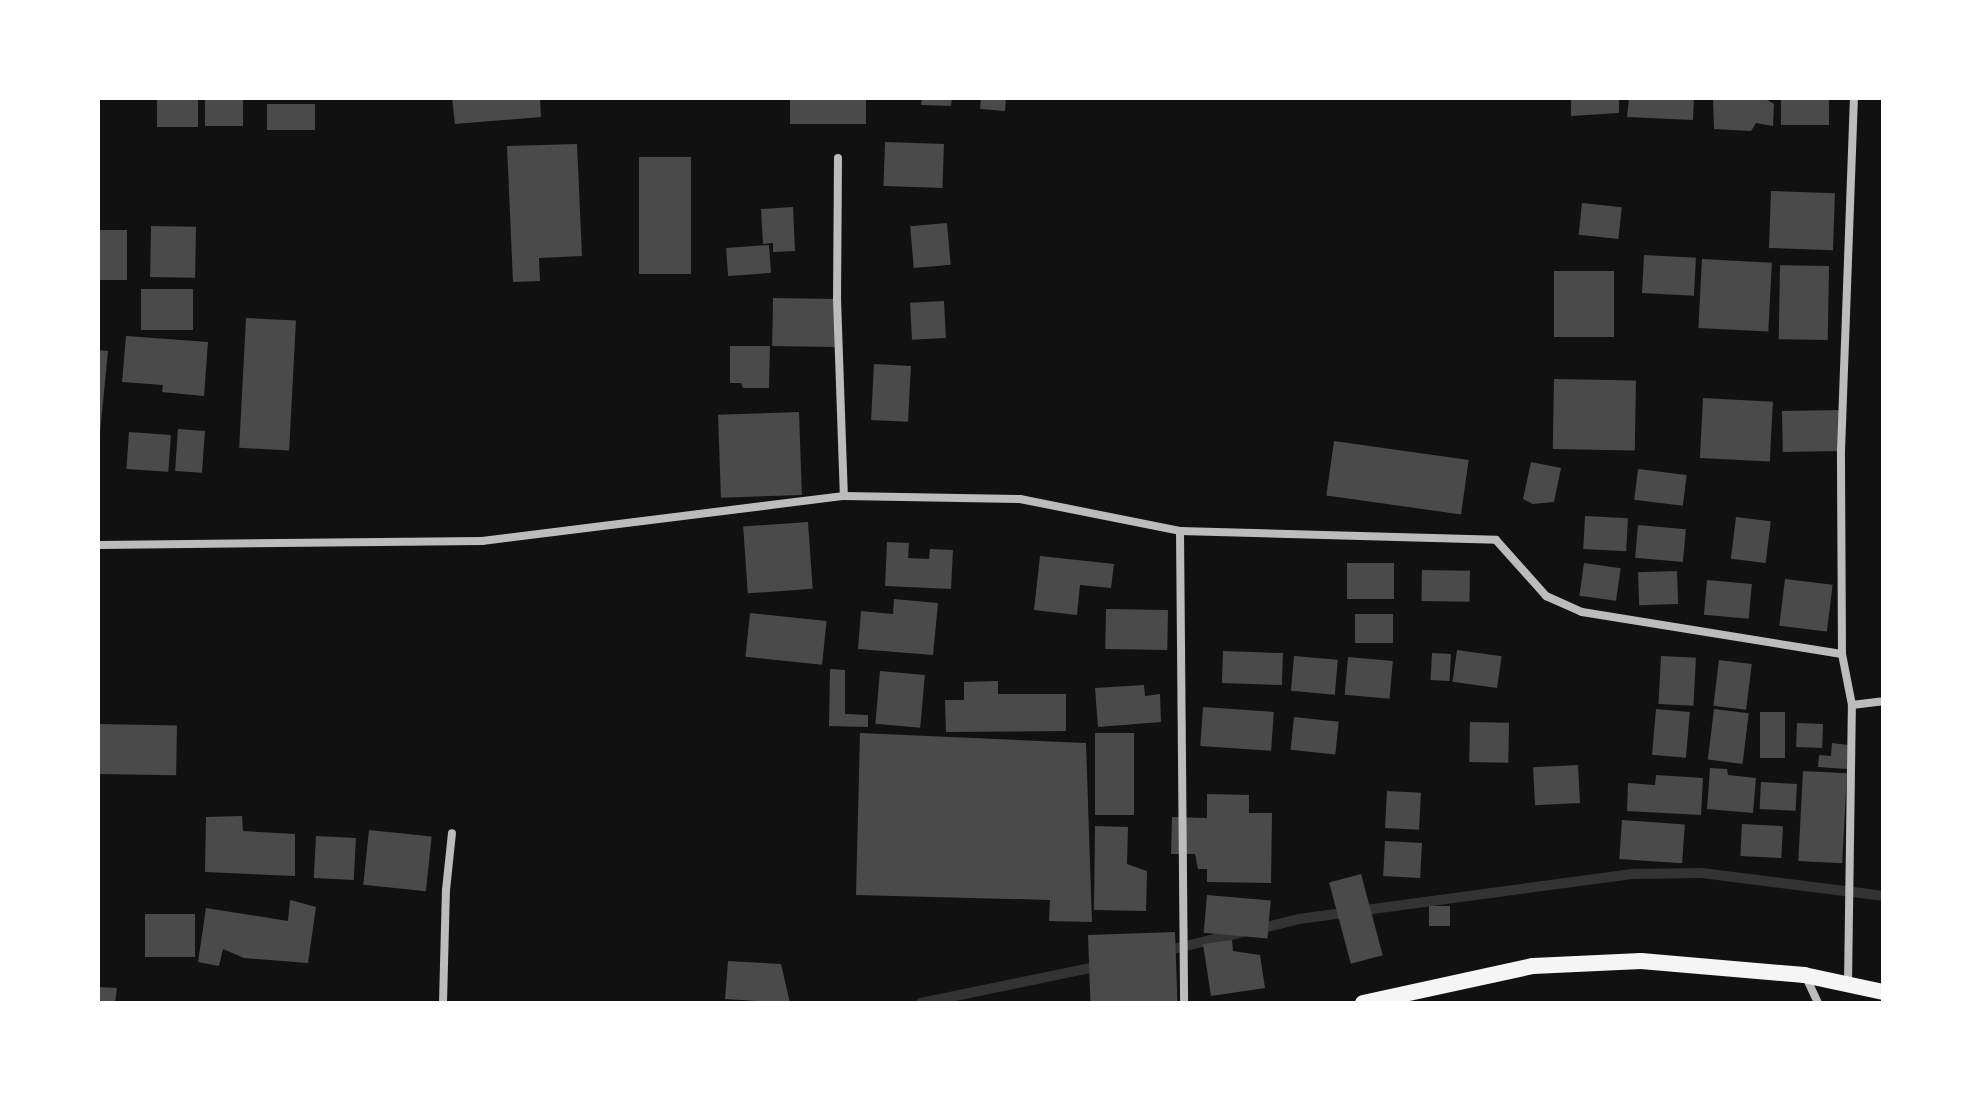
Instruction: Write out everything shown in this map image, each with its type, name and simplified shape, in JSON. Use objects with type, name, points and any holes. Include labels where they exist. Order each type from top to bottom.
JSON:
[{"type":"main road","points":[[1363,1003],[1533,966],[1641,961],[1804,975],[1883,992]]},
{"type":"street","points":[[1848,985],[1852,705],[1842,654],[1841,451],[1854,98]]},
{"type":"street","points":[[838,158],[837,299],[844,496]]},
{"type":"street","points":[[98,545],[482,541],[844,496],[1020,499],[1180,531],[1496,540],[1546,596],[1582,612],[1842,654]]},
{"type":"street","points":[[1180,531],[1184,1003]]},
{"type":"street","points":[[1852,705],[1883,701]]},
{"type":"street","points":[[443,1003],[446,890],[452,833]]},
{"type":"street","points":[[1804,975],[1818,1003]]},
{"type":"building","points":[[157,98],[198,98],[198,127],[157,127]]},
{"type":"building","points":[[205,98],[243,98],[243,126],[205,126]]},
{"type":"building","points":[[452,98],[540,98],[541,117],[455,124]]},
{"type":"building","points":[[790,98],[866,98],[866,124],[790,124]]},
{"type":"building","points":[[922,98],[952,98],[951,106],[921,105]]},
{"type":"building","points":[[981,98],[1006,98],[1005,111],[980,109]]},
{"type":"building","points":[[1571,98],[1619,98],[1619,113],[1571,116]]},
{"type":"building","points":[[1629,98],[1694,98],[1693,120],[1627,117]]},
{"type":"building","points":[[1713,98],[1764,98],[1774,104],[1773,126],[1756,123],[1751,131],[1714,129]]},
{"type":"building","points":[[1781,98],[1829,98],[1829,125],[1781,125]]},
{"type":"building","points":[[267,104],[315,104],[315,130],[267,130]]},
{"type":"building","points":[[885,142],[944,144],[942,188],[883,186]]},
{"type":"building","points":[[577,144],[582,256],[539,258],[540,281],[513,282],[507,146]]},
{"type":"building","points":[[639,157],[691,157],[691,274],[639,274]]},
{"type":"building","points":[[1771,191],[1835,193],[1833,250],[1769,248]]},
{"type":"building","points":[[1582,203],[1622,207],[1618,239],[1579,235]]},
{"type":"building","points":[[793,207],[795,251],[773,252],[773,243],[763,244],[761,209]]},
{"type":"building","points":[[947,223],[951,265],[914,268],[910,226]]},
{"type":"building","points":[[151,226],[196,227],[195,278],[150,277]]},
{"type":"building","points":[[98,230],[127,230],[127,280],[98,280]]},
{"type":"building","points":[[769,245],[771,273],[728,276],[726,248]]},
{"type":"building","points":[[1644,255],[1696,258],[1694,296],[1642,293]]},
{"type":"building","points":[[1702,259],[1772,263],[1768,332],[1698,328]]},
{"type":"building","points":[[1780,265],[1829,266],[1828,340],[1779,339]]},
{"type":"building","points":[[1554,271],[1614,271],[1614,337],[1554,337]]},
{"type":"building","points":[[141,289],[193,289],[193,330],[141,330]]},
{"type":"building","points":[[773,298],[837,299],[836,347],[772,346]]},
{"type":"building","points":[[944,301],[946,338],[912,340],[910,303]]},
{"type":"building","points":[[246,318],[296,321],[289,450],[239,448]]},
{"type":"building","points":[[126,336],[208,342],[204,396],[162,392],[163,385],[122,382]]},
{"type":"building","points":[[730,346],[770,346],[769,388],[743,388],[741,383],[730,383]]},
{"type":"building","points":[[98,350],[108,351],[100,433],[98,433]]},
{"type":"building","points":[[874,364],[911,366],[908,422],[871,420]]},
{"type":"building","points":[[1554,379],[1636,380],[1635,450],[1553,449]]},
{"type":"building","points":[[1703,398],[1773,402],[1770,462],[1700,458]]},
{"type":"building","points":[[1840,410],[1841,451],[1783,452],[1782,411]]},
{"type":"building","points":[[799,412],[802,495],[721,498],[718,415]]},
{"type":"building","points":[[178,429],[205,431],[202,473],[175,471]]},
{"type":"building","points":[[129,432],[171,435],[168,472],[126,469]]},
{"type":"building","points":[[1334,441],[1469,460],[1461,514],[1326,495]]},
{"type":"building","points":[[1531,462],[1561,468],[1554,502],[1533,504],[1523,499]]},
{"type":"building","points":[[1638,469],[1687,475],[1683,506],[1634,500]]},
{"type":"building","points":[[1585,516],[1628,518],[1626,551],[1583,549]]},
{"type":"building","points":[[1736,517],[1771,521],[1766,563],[1731,559]]},
{"type":"building","points":[[808,522],[813,589],[748,593],[743,527]]},
{"type":"building","points":[[1638,525],[1686,529],[1683,562],[1635,558]]},
{"type":"building","points":[[887,542],[909,543],[908,558],[929,559],[930,549],[953,550],[951,589],[885,586]]},
{"type":"building","points":[[1040,556],[1114,564],[1111,588],[1080,585],[1077,615],[1034,610]]},
{"type":"building","points":[[1347,563],[1394,563],[1394,599],[1347,599]]},
{"type":"building","points":[[1584,563],[1621,568],[1616,601],[1579,596]]},
{"type":"building","points":[[1422,570],[1470,571],[1469,602],[1421,601]]},
{"type":"building","points":[[1677,571],[1678,604],[1639,605],[1638,572]]},
{"type":"building","points":[[1785,579],[1833,585],[1827,631],[1779,626]]},
{"type":"building","points":[[1707,580],[1752,584],[1749,619],[1704,615]]},
{"type":"building","points":[[894,599],[938,603],[933,655],[858,649],[861,611],[893,614]]},
{"type":"building","points":[[1106,609],[1168,610],[1167,650],[1105,649]]},
{"type":"building","points":[[750,613],[827,621],[822,665],[745,657]]},
{"type":"building","points":[[1355,614],[1393,614],[1393,643],[1355,643]]},
{"type":"building","points":[[1457,650],[1502,656],[1497,688],[1453,682]]},
{"type":"building","points":[[1223,651],[1283,653],[1282,685],[1222,683]]},
{"type":"building","points":[[1432,653],[1451,654],[1450,681],[1431,680]]},
{"type":"building","points":[[1294,656],[1338,660],[1335,695],[1291,691]]},
{"type":"building","points":[[1661,656],[1696,658],[1693,706],[1658,704]]},
{"type":"building","points":[[1348,657],[1393,661],[1390,699],[1345,695]]},
{"type":"building","points":[[1719,660],[1752,664],[1746,710],[1713,706]]},
{"type":"building","points":[[830,669],[845,670],[845,714],[868,715],[868,727],[829,726]]},
{"type":"building","points":[[880,671],[925,675],[920,728],[875,724]]},
{"type":"building","points":[[998,681],[998,694],[1066,694],[1066,731],[946,732],[945,700],[964,700],[964,682]]},
{"type":"building","points":[[1144,685],[1145,696],[1160,694],[1161,722],[1098,727],[1095,688]]},
{"type":"building","points":[[1203,707],[1274,712],[1271,751],[1200,746]]},
{"type":"building","points":[[1656,709],[1690,712],[1686,758],[1652,755]]},
{"type":"building","points":[[1714,709],[1749,713],[1743,764],[1708,760]]},
{"type":"building","points":[[1760,712],[1785,712],[1785,758],[1760,758]]},
{"type":"building","points":[[1294,717],[1339,722],[1335,755],[1291,750]]},
{"type":"building","points":[[1470,722],[1509,723],[1508,763],[1469,762]]},
{"type":"building","points":[[1797,723],[1823,724],[1822,748],[1796,747]]},
{"type":"building","points":[[98,724],[177,725],[176,775],[98,774]]},
{"type":"building","points":[[860,733],[1086,743],[1092,922],[1049,921],[1050,900],[856,895]]},
{"type":"building","points":[[1095,733],[1134,733],[1134,815],[1095,815]]},
{"type":"building","points":[[1832,743],[1848,745],[1847,769],[1818,767],[1819,755],[1831,756]]},
{"type":"building","points":[[1578,765],[1580,803],[1535,805],[1533,767]]},
{"type":"building","points":[[1710,768],[1727,769],[1728,775],[1756,778],[1753,813],[1707,809]]},
{"type":"building","points":[[1803,771],[1847,773],[1842,863],[1798,861]]},
{"type":"building","points":[[1656,775],[1703,778],[1701,815],[1627,811],[1628,783],[1655,785]]},
{"type":"building","points":[[1761,782],[1797,784],[1796,811],[1760,809]]},
{"type":"building","points":[[1387,791],[1421,793],[1419,830],[1385,828]]},
{"type":"building","points":[[1207,794],[1249,795],[1249,813],[1272,813],[1271,883],[1207,882],[1207,869],[1198,869],[1195,854],[1171,854],[1172,817],[1207,818]]},
{"type":"building","points":[[242,816],[243,831],[295,834],[295,876],[205,872],[206,817]]},
{"type":"building","points":[[1622,820],[1685,824],[1682,863],[1619,859]]},
{"type":"building","points":[[1742,824],[1783,826],[1781,858],[1740,856]]},
{"type":"building","points":[[1095,826],[1128,827],[1127,864],[1147,871],[1146,911],[1094,910]]},
{"type":"building","points":[[369,830],[432,837],[426,891],[363,885]]},
{"type":"building","points":[[316,836],[356,838],[354,880],[314,878]]},
{"type":"building","points":[[1385,841],[1422,843],[1420,878],[1383,876]]},
{"type":"building","points":[[1361,874],[1383,955],[1351,964],[1329,883]]},
{"type":"building","points":[[1207,895],[1271,901],[1267,938],[1204,933]]},
{"type":"building","points":[[290,900],[316,907],[308,963],[244,958],[223,949],[219,966],[198,962],[206,908],[288,921]]},
{"type":"building","points":[[1429,906],[1450,906],[1450,926],[1429,926]]},
{"type":"building","points":[[145,914],[195,914],[195,957],[145,957]]},
{"type":"building","points":[[1175,932],[1177,1003],[1090,1003],[1088,935]]},
{"type":"building","points":[[1232,940],[1233,951],[1260,955],[1265,988],[1211,996],[1203,944]]},
{"type":"building","points":[[728,961],[781,964],[790,1003],[725,999]]},
{"type":"building","points":[[98,987],[117,988],[115,1003],[98,1003]]},
{"type":"waterway","points":[[1259,929],[1299,919],[1634,874],[1702,873],[1883,896]]},
{"type":"waterway","points":[[1165,951],[1243,932]]},
{"type":"waterway","points":[[921,1003],[1099,966]]}]
